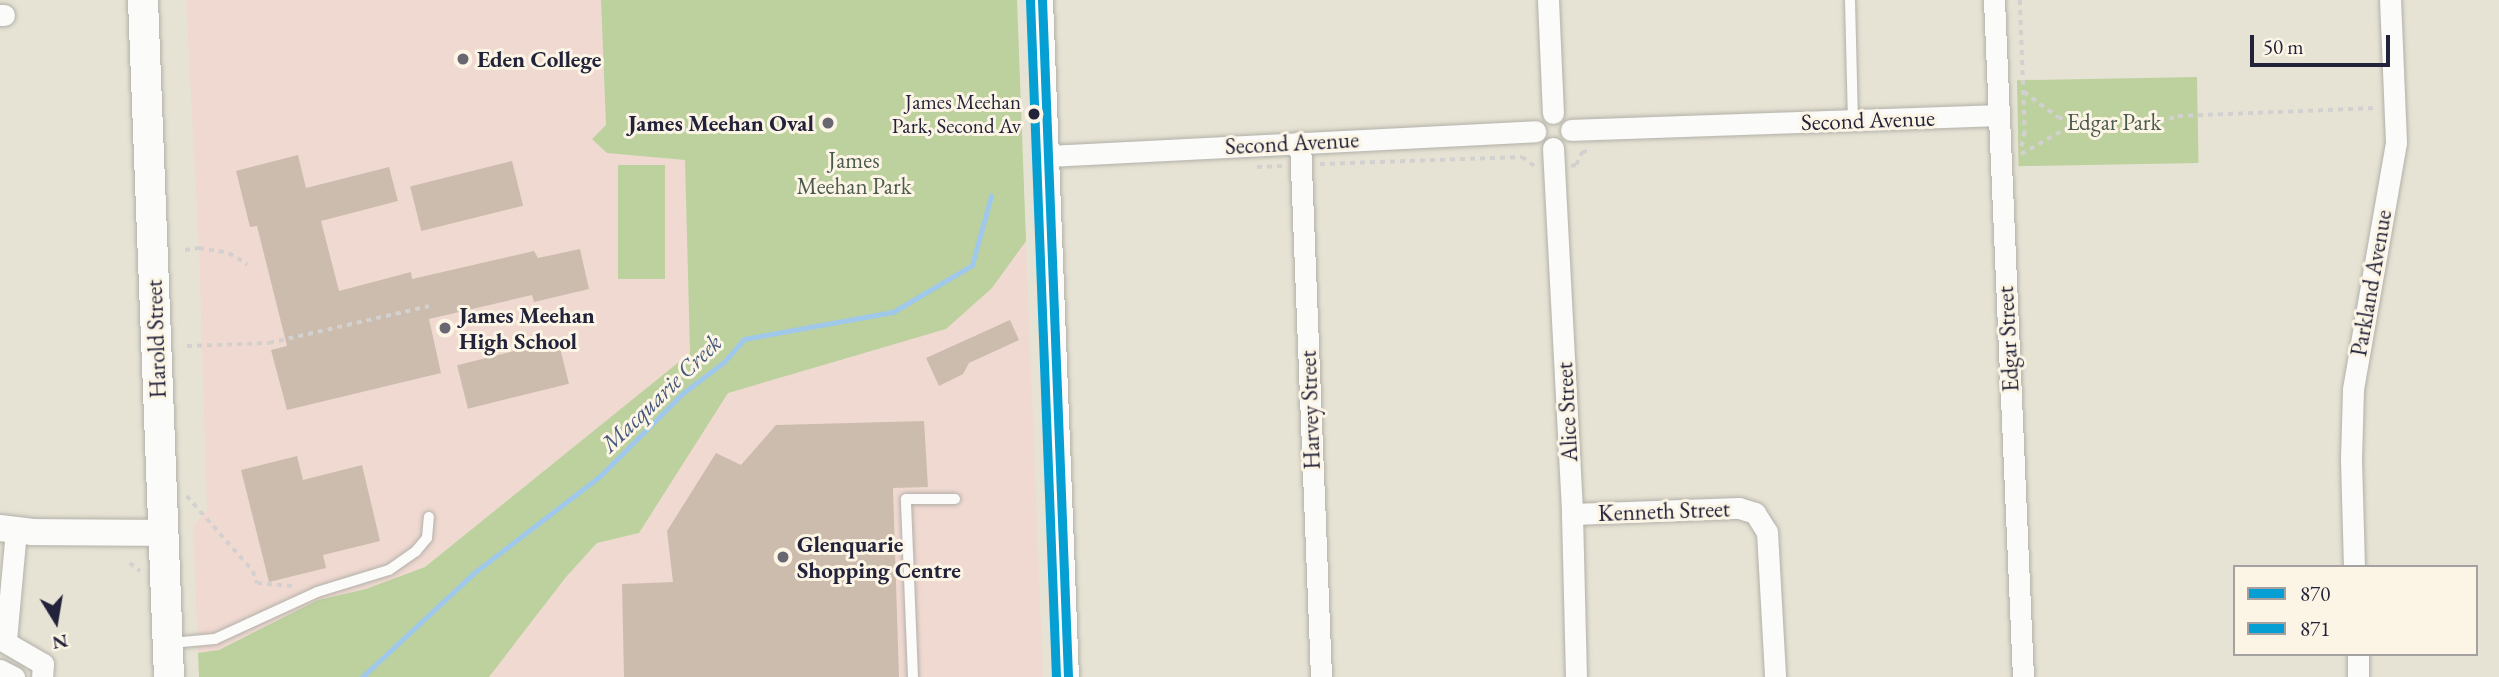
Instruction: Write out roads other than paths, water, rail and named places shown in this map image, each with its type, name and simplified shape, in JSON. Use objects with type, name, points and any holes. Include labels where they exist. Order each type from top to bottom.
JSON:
[{"type":"main road","name":"Harold Street","points":[[144,0],[169,677]]},
{"type":"street","points":[[1042,0],[1068,677]]},
{"type":"street","points":[[1548,0],[1553,113]]},
{"type":"street","name":"Edgar Street","points":[[1994,0],[2023,677]]},
{"type":"street","name":"Parkland Avenue","points":[[2354,565],[2351,458],[2353,389],[2396,142],[2390,0]]},
{"type":"street","points":[[1553,113],[1565,118],[1571,130],[1566,143],[1553,148],[1541,143],[1535,131],[1540,118],[1553,113]]},
{"type":"street","name":"Second Avenue","points":[[1571,130],[1998,115]]},
{"type":"street","name":"Second Avenue","points":[[1049,156],[1535,131]]},
{"type":"street","name":"Harvey Street","points":[[1300,142],[1321,677]]},
{"type":"street","name":"Alice Street","points":[[1553,148],[1572,514],[1576,677]]},
{"type":"street","name":"Kenneth Street","points":[[1572,514],[1739,508],[1755,513],[1766,531],[1768,543],[1775,677]]},
{"type":"street","points":[[42,677],[43,664],[3,639],[8,529],[164,534]]},
{"type":"street","points":[[2358,656],[2358,677]]},
{"type":"street","points":[[0,670],[14,677]]},
{"type":"lane","points":[[1850,0],[1853,120]]},
{"type":"lane","points":[[913,677],[906,499],[956,499]]},
{"type":"lane","points":[[168,643],[215,639],[317,592],[389,570],[416,551],[427,538],[429,517]]},
{"type":"waterway","name":"Macquarie Creek","points":[[362,677],[475,572],[599,477],[683,393],[724,362],[744,339],[893,312],[972,265],[991,196]]},
{"type":"place","name":"Eden College","points":[[463,59]]},
{"type":"place","name":"James Meehan Park, Second Av","points":[[1034,114]]},
{"type":"place","name":"James Meehan Oval","points":[[828,123]]},
{"type":"place","name":"James Meehan High School","points":[[445,328]]},
{"type":"place","name":"Glenquarie Shopping Centre","points":[[783,557]]},
{"type":"park label","name":"Edgar Park","points":[[2114,122]]},
{"type":"park label","name":"James Meehan Park","points":[[854,173]]}]
